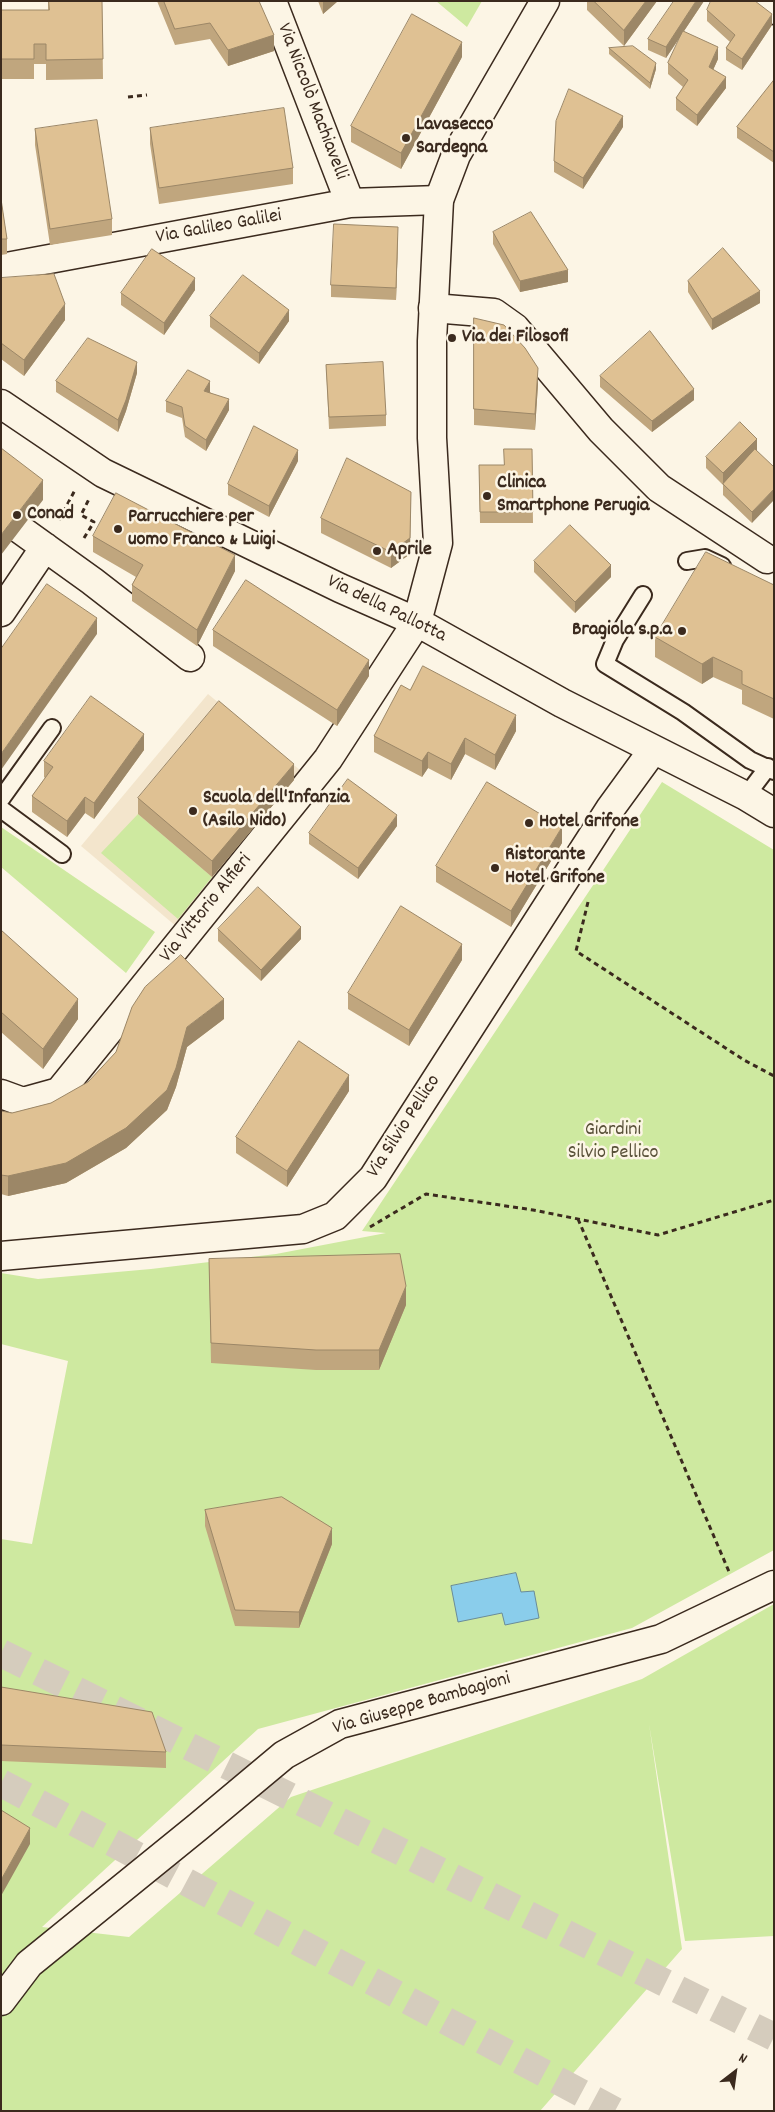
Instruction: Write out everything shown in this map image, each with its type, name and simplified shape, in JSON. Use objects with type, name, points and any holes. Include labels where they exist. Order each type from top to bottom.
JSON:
[{"type":"street","name":"Via Niccolò Machiavelli","points":[[272,1],[350,203]]},
{"type":"street","points":[[545,1],[456,155],[439,200],[433,308],[494,313],[515,328],[601,430],[659,488],[768,559]]},
{"type":"street","points":[[762,1],[774,10]]},
{"type":"street","name":"Via Galileo Galilei","points":[[1,268],[350,203],[439,200]]},
{"type":"street","name":"Via Vittorio Alfieri","points":[[1,1094],[23,1102],[59,1092],[328,759],[417,622],[438,543],[432,438],[433,308]]},
{"type":"street","name":"Via della Pallotta","points":[[1,404],[88,464],[340,588],[417,622],[562,704],[746,796],[774,813]]},
{"type":"street","points":[[21,530],[190,657]]},
{"type":"street","points":[[1,612],[45,547]]},
{"type":"street","name":"Via Silvio Pellico","points":[[1,1256],[303,1229],[335,1216],[373,1178],[610,809],[652,750]]},
{"type":"street","name":"Via Giuseppe Bambagioni","points":[[1,2001],[29,1964],[284,1755],[340,1724],[662,1639],[774,1585]]},
{"type":"lane","points":[[686,561],[705,558],[740,574]]},
{"type":"lane","points":[[643,595],[615,640],[605,664],[683,712],[750,760],[771,769],[746,796]]},
{"type":"lane","points":[[1,798],[52,728]]},
{"type":"lane","points":[[1,810],[62,854]]},
{"type":"path","points":[[128,97],[147,95]]},
{"type":"path","points":[[45,547],[88,464]]},
{"type":"path","points":[[81,515],[94,522]]},
{"type":"path","points":[[590,894],[576,950],[744,1060],[774,1076]]},
{"type":"path","points":[[335,1216],[362,1231],[426,1194],[578,1219],[658,1235],[774,1200]]},
{"type":"path","points":[[578,1219],[741,1601]]},
{"type":"shaded area","name":"Scuola dell'Infanzia (Asilo Nido)","points":[[208,694],[306,775],[177,927],[81,846]]},
{"type":"green space","points":[[436,1],[482,1],[467,27]]},
{"type":"green space","name":"Giardini Silvio Pellico","points":[[662,782],[774,850],[774,1550],[632,1628],[258,1729],[42,1927],[129,1937],[291,1797],[642,1679],[774,1604],[774,1936],[685,1941],[649,1724],[682,1949],[540,2111],[1,2111],[1,1539],[32,1544],[68,1361],[1,1344],[1,1273],[38,1279],[151,1269],[276,1254],[386,1233],[362,1231]]},
{"type":"green space","points":[[138,814],[212,877],[178,919],[101,853]]},
{"type":"green space","points":[[1,827],[155,932],[126,973],[1,867]]},
{"type":"water","points":[[516,1573],[521,1592],[534,1591],[539,1618],[505,1625],[502,1613],[458,1622],[451,1586]]},
{"type":"building","points":[[49,1],[102,1],[103,59],[46,60],[46,44],[34,44],[34,59],[1,59],[1,10],[49,10]]},
{"type":"building","points":[[164,1],[259,1],[274,35],[228,50],[210,23],[175,29]]},
{"type":"building","points":[[594,1],[646,1],[624,30]]},
{"type":"building","points":[[674,1],[696,1],[666,47],[648,39]]},
{"type":"building","points":[[711,1],[755,1],[772,14],[742,59],[726,48],[735,35],[707,10]]},
{"type":"building","points":[[412,14],[462,42],[401,153],[351,126]]},
{"type":"building","points":[[683,31],[718,47],[709,67],[726,77],[697,115],[676,98],[688,80],[668,63]]},
{"type":"building","points":[[633,46],[656,63],[650,83],[609,48]]},
{"type":"building","points":[[774,80],[774,152],[737,127]]},
{"type":"building","points":[[569,89],[623,116],[583,178],[554,161],[556,121]]},
{"type":"building","points":[[284,108],[293,168],[159,188],[150,128]]},
{"type":"building","points":[[97,120],[112,219],[50,229],[35,129]]},
{"type":"building","points":[[1,199],[7,239],[1,239]]},
{"type":"building","points":[[531,212],[568,270],[520,281],[493,232]]},
{"type":"building","points":[[334,224],[398,227],[396,288],[331,285]]},
{"type":"building","points":[[723,248],[760,291],[712,319],[688,281]]},
{"type":"building","points":[[152,249],[195,278],[164,323],[121,293]]},
{"type":"building","points":[[54,274],[65,304],[24,360],[1,343],[1,278]]},
{"type":"building","points":[[243,275],[289,310],[259,353],[210,316]]},
{"type":"building","points":[[474,318],[504,325],[525,348],[538,368],[535,414],[474,409]]},
{"type":"building","points":[[650,331],[694,389],[652,421],[600,376]]},
{"type":"building","points":[[88,338],[137,362],[118,420],[56,381]]},
{"type":"building","points":[[383,362],[386,415],[329,417],[326,365]]},
{"type":"building","points":[[188,370],[210,381],[204,391],[229,399],[206,440],[185,426],[182,407],[166,401]]},
{"type":"building","points":[[740,422],[757,439],[723,473],[706,457]]},
{"type":"building","points":[[254,426],[298,450],[269,506],[228,484]]},
{"type":"building","points":[[1,448],[43,480],[1,535]]},
{"type":"building","points":[[504,449],[532,449],[533,512],[480,512],[479,465],[504,465]]},
{"type":"building","points":[[755,449],[774,467],[774,489],[752,512],[723,484]]},
{"type":"building","points":[[347,458],[411,492],[410,538],[391,552],[321,518]]},
{"type":"building","points":[[116,493],[235,555],[197,630],[132,585],[143,565],[93,536]]},
{"type":"building","points":[[570,525],[611,565],[575,602],[534,561]]},
{"type":"building","points":[[706,552],[774,585],[774,699],[742,684],[742,671],[713,657],[702,664],[655,637]]},
{"type":"building","points":[[246,580],[369,660],[337,710],[213,630]]},
{"type":"building","points":[[47,584],[97,618],[1,754],[1,649]]},
{"type":"building","points":[[423,666],[516,715],[495,755],[465,738],[451,764],[428,752],[422,761],[374,736],[401,685],[410,690]]},
{"type":"building","points":[[91,696],[144,734],[94,803],[85,797],[67,821],[32,796],[53,767],[44,761]]},
{"type":"building","points":[[219,701],[294,764],[212,861],[138,798]]},
{"type":"building","points":[[348,779],[397,815],[358,868],[309,833]]},
{"type":"building","points":[[487,782],[562,827],[511,911],[436,866]]},
{"type":"building","points":[[258,887],[301,927],[261,970],[218,929]]},
{"type":"building","points":[[401,906],[462,944],[409,1030],[348,993]]},
{"type":"building","points":[[1,930],[78,999],[43,1049],[1,1012]]},
{"type":"building","points":[[181,955],[224,999],[187,1027],[176,1068],[167,1090],[126,1128],[66,1163],[8,1176],[1,1175],[1,1111],[12,1113],[51,1103],[88,1082],[116,1052],[132,1007],[145,987]]},
{"type":"building","points":[[299,1041],[349,1075],[287,1171],[236,1137]]},
{"type":"building","points":[[400,1254],[406,1286],[379,1350],[316,1350],[211,1343],[209,1259]]},
{"type":"building","points":[[282,1497],[332,1528],[299,1612],[235,1610],[205,1510]]},
{"type":"building","points":[[1,1687],[152,1712],[166,1752],[1,1745]]},
{"type":"building","points":[[1,1810],[30,1828],[1,1880]]},
{"type":"tunnel","points":[[1,1653],[774,2037]]},
{"type":"tunnel","points":[[1,1783],[615,2111]]},
{"type":"place","name":"Lavasecco Sardegna","points":[[406,138]]},
{"type":"place","name":"Via dei Filosofi","points":[[452,338]]},
{"type":"place","name":"Clinica Smartphone Perugia","points":[[487,496]]},
{"type":"place","name":"Conad","points":[[17,515]]},
{"type":"place","name":"Parrucchiere per uomo Franco & Luigi","points":[[118,529]]},
{"type":"place","name":"Aprile","points":[[377,551]]},
{"type":"place","name":"Bragiola s.p.a","points":[[682,631]]},
{"type":"place","name":"Scuola dell'Infanzia (Asilo Nido)","points":[[193,811]]},
{"type":"place","name":"Hotel Grifone","points":[[529,823]]},
{"type":"place","name":"Ristorante Hotel Grifone","points":[[495,868]]}]
